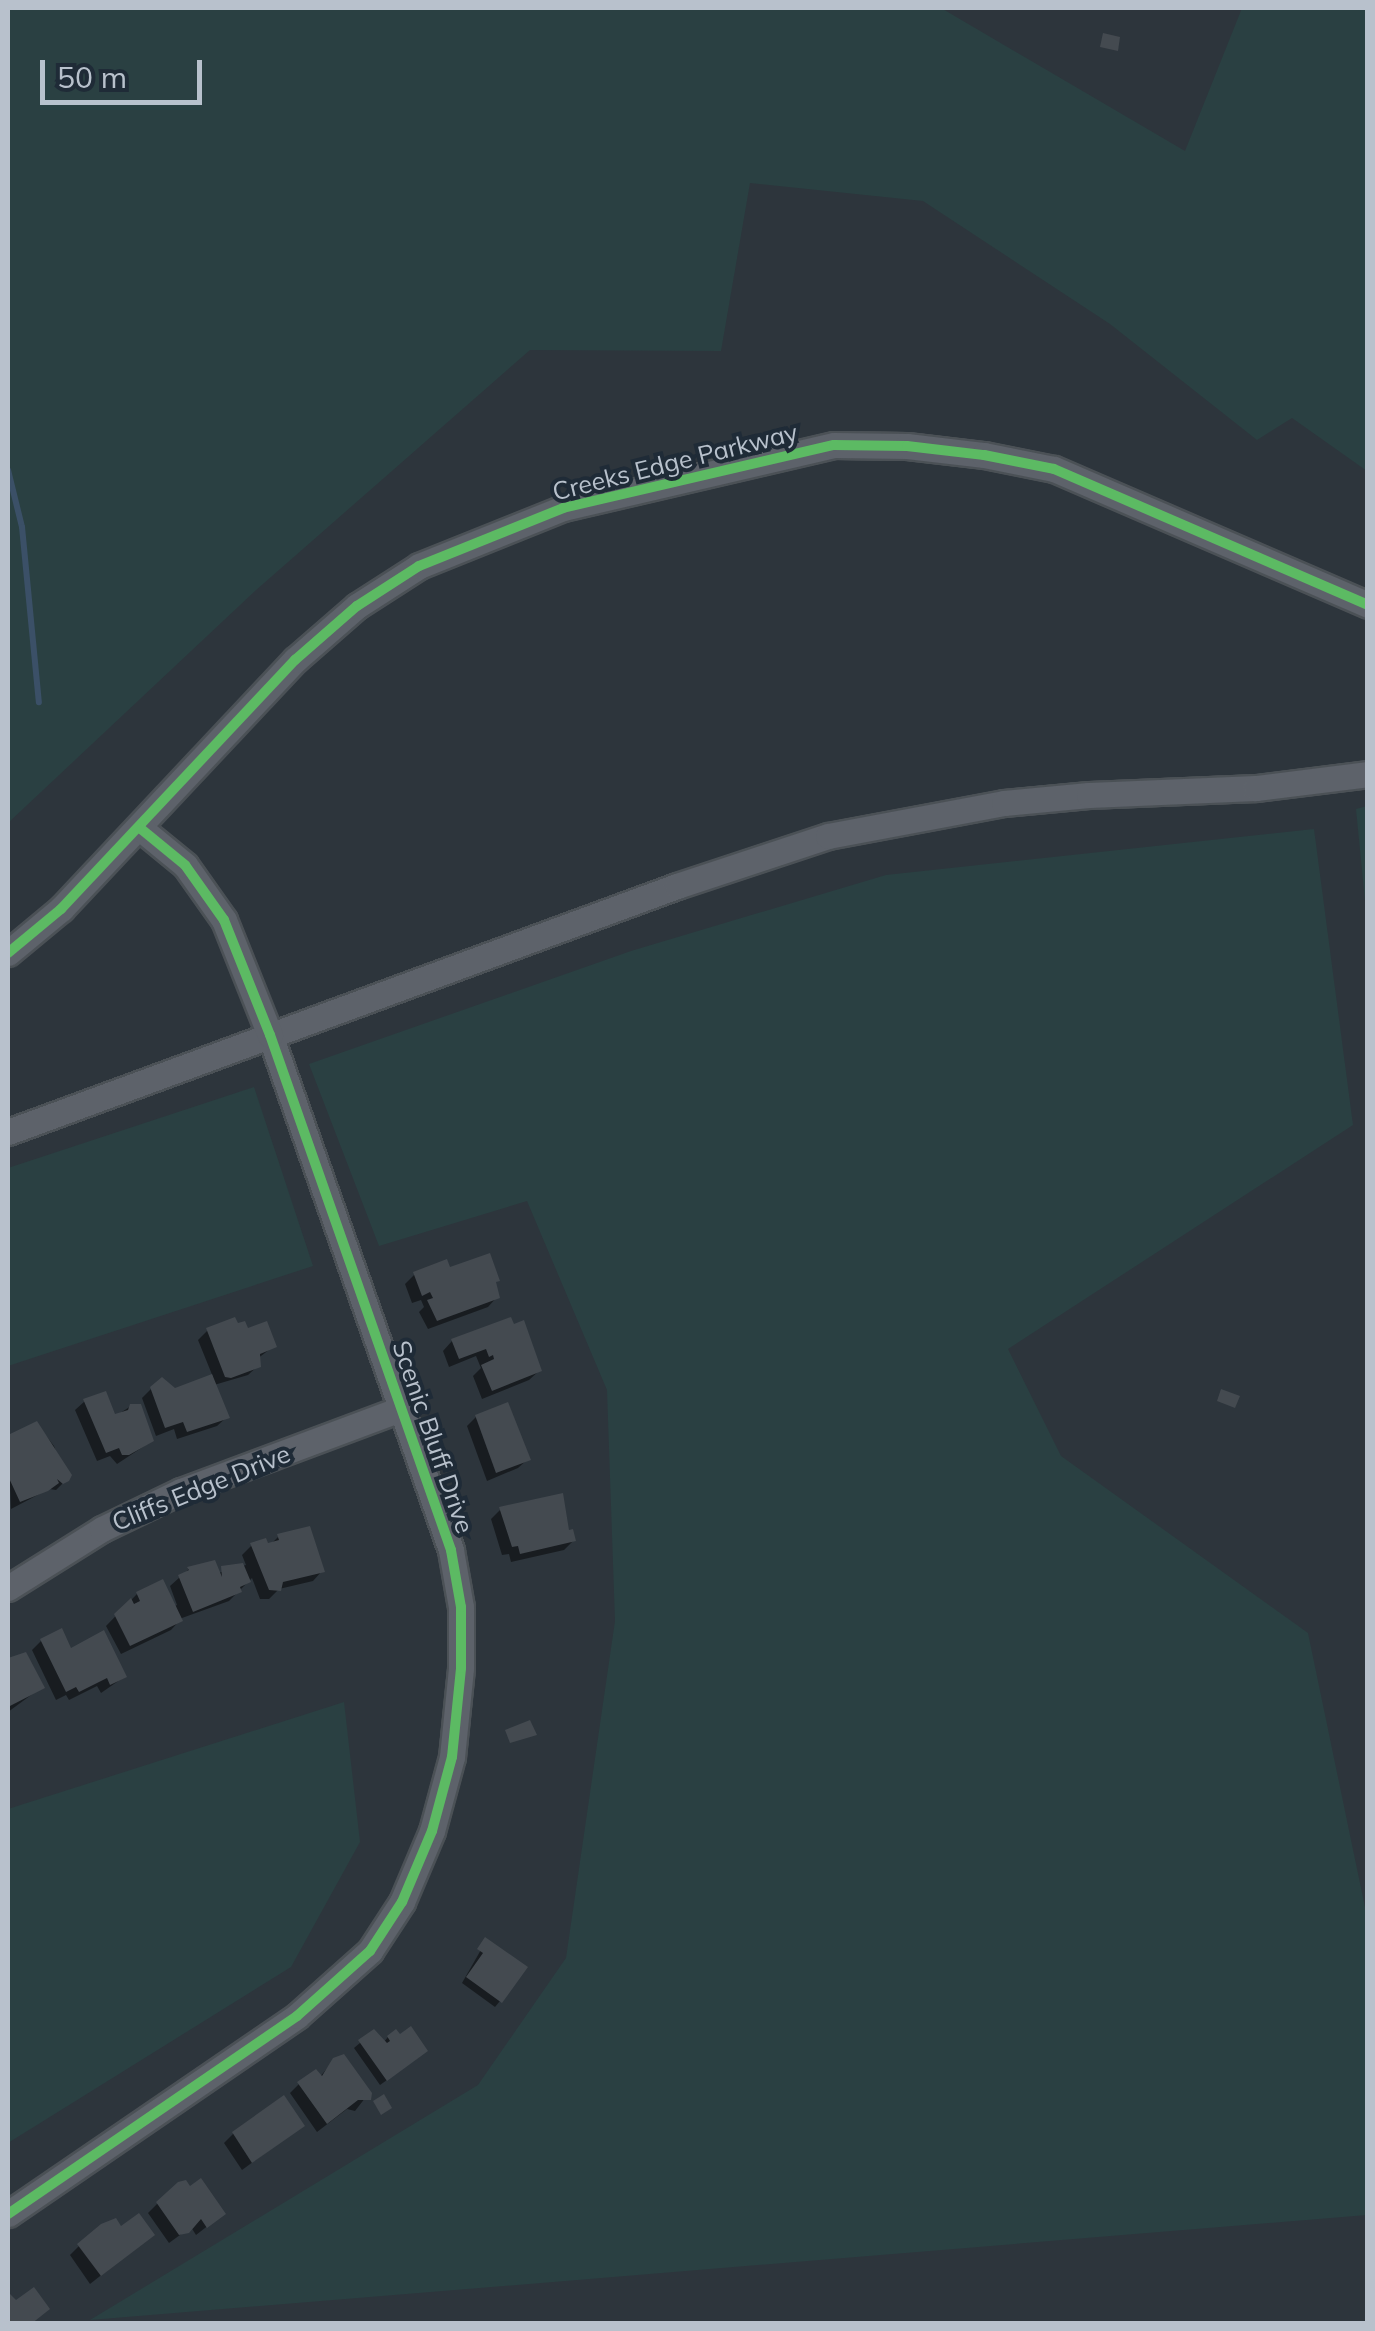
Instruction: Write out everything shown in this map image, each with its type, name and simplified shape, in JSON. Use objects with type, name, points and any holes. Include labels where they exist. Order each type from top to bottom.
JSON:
[{"type":"street","name":"Creeks Edge Parkway","points":[[8,953],[62,910],[295,660],[357,606],[419,566],[563,508],[768,458],[834,446],[907,446],[1054,469],[1368,606]]},
{"type":"street","points":[[8,1132],[677,886],[828,836],[1004,803],[1090,794],[1256,788],[1368,774]]},
{"type":"street","name":"Scenic Bluff Drive","points":[[8,2214],[297,2016],[370,1950],[402,1902],[432,1830],[452,1757],[462,1668],[461,1607],[451,1550],[270,1036],[224,920],[186,864],[141,829]]},
{"type":"street","name":"Cliffs Edge Drive","points":[[8,1588],[102,1529],[182,1491],[404,1408]]},
{"type":"green space","points":[[8,8],[941,8],[1185,151],[1242,8],[1367,8],[1367,471],[1292,418],[1257,440],[1110,324],[923,201],[750,183],[721,351],[530,350],[255,591],[8,823]]},
{"type":"green space","points":[[1368,806],[1367,921],[1356,809]]},
{"type":"green space","points":[[1314,829],[1353,1125],[1008,1349],[1061,1456],[1308,1633],[1367,1917],[1367,2215],[90,2320],[478,2085],[566,1958],[615,1621],[607,1390],[527,1201],[379,1246],[309,1064],[631,951],[886,875]]},
{"type":"green space","points":[[254,1087],[313,1266],[8,1366],[8,1168]]},
{"type":"green space","points":[[344,1702],[360,1842],[291,1967],[8,2143],[8,1809]]},
{"type":"building","points":[[1103,33],[1120,37],[1118,51],[1100,47]]},
{"type":"building","points":[[490,1253],[500,1281],[496,1282],[500,1298],[437,1321],[427,1300],[433,1298],[430,1292],[422,1296],[413,1272],[447,1259],[450,1267]]},
{"type":"building","points":[[235,1317],[238,1323],[245,1321],[248,1328],[267,1321],[277,1347],[260,1354],[261,1367],[231,1378],[225,1377],[206,1328]]},
{"type":"building","points":[[511,1317],[514,1324],[524,1320],[542,1371],[492,1391],[481,1365],[494,1359],[493,1355],[489,1357],[486,1349],[459,1359],[451,1339]]},
{"type":"building","points":[[212,1374],[230,1418],[187,1432],[183,1422],[165,1428],[150,1387],[162,1377],[175,1388]]},
{"type":"building","points":[[1221,1389],[1240,1396],[1235,1408],[1217,1401]]},
{"type":"building","points":[[106,1391],[115,1414],[128,1410],[130,1404],[141,1404],[154,1441],[129,1455],[122,1455],[119,1448],[106,1453],[83,1399]]},
{"type":"building","points":[[508,1402],[531,1460],[496,1473],[475,1415]]},
{"type":"building","points":[[37,1421],[72,1475],[69,1481],[63,1484],[57,1479],[59,1483],[48,1491],[20,1502],[8,1476],[8,1435]]},
{"type":"building","points":[[563,1493],[569,1530],[573,1529],[576,1541],[520,1554],[518,1546],[512,1547],[499,1507]]},
{"type":"building","points":[[310,1526],[325,1572],[283,1582],[281,1591],[269,1590],[250,1543],[266,1538],[268,1543],[279,1540],[277,1534]]},
{"type":"building","points":[[215,1560],[222,1577],[221,1566],[243,1563],[251,1582],[240,1587],[242,1592],[193,1612],[178,1575],[189,1570],[187,1567]]},
{"type":"building","points":[[163,1579],[183,1621],[130,1646],[114,1614],[131,1598],[134,1604],[140,1601],[136,1592]]},
{"type":"building","points":[[62,1628],[71,1648],[104,1630],[127,1677],[110,1685],[107,1678],[79,1692],[76,1687],[66,1692],[40,1639]]},
{"type":"building","points":[[26,1652],[45,1688],[8,1707],[8,1658]]},
{"type":"building","points":[[530,1720],[537,1735],[510,1743],[505,1730]]},
{"type":"building","points":[[485,1937],[528,1967],[502,2003],[466,1977],[483,1953],[477,1949]]},
{"type":"building","points":[[411,2026],[428,2051],[387,2081],[358,2040],[374,2029],[387,2043],[387,2036],[396,2029],[400,2034]]},
{"type":"building","points":[[344,2054],[372,2093],[371,2100],[358,2100],[327,2124],[297,2082],[316,2069],[322,2076],[333,2058]]},
{"type":"building","points":[[384,2094],[392,2108],[381,2115],[373,2101]]},
{"type":"building","points":[[284,2095],[305,2126],[252,2163],[232,2132]]},
{"type":"building","points":[[201,2178],[226,2214],[207,2228],[201,2219],[189,2233],[179,2235],[156,2202],[178,2182],[186,2180],[190,2186]]},
{"type":"building","points":[[139,2213],[155,2235],[101,2276],[77,2244],[101,2224],[116,2218],[121,2226]]},
{"type":"building","points":[[34,2287],[50,2309],[31,2324],[8,2324],[8,2292],[16,2300]]},
{"type":"waterway","points":[[8,470],[22,527],[39,702]]},
{"type":"cycle path","points":[[8,953],[61,909],[295,660],[357,606],[419,566],[563,508],[834,445],[907,446],[984,455],[1054,469],[1368,605]]},
{"type":"cycle path","points":[[8,2214],[297,2016],[370,1951],[402,1902],[432,1831],[452,1757],[461,1668],[461,1607],[451,1550],[270,1035],[224,920],[185,865],[141,829]]}]
